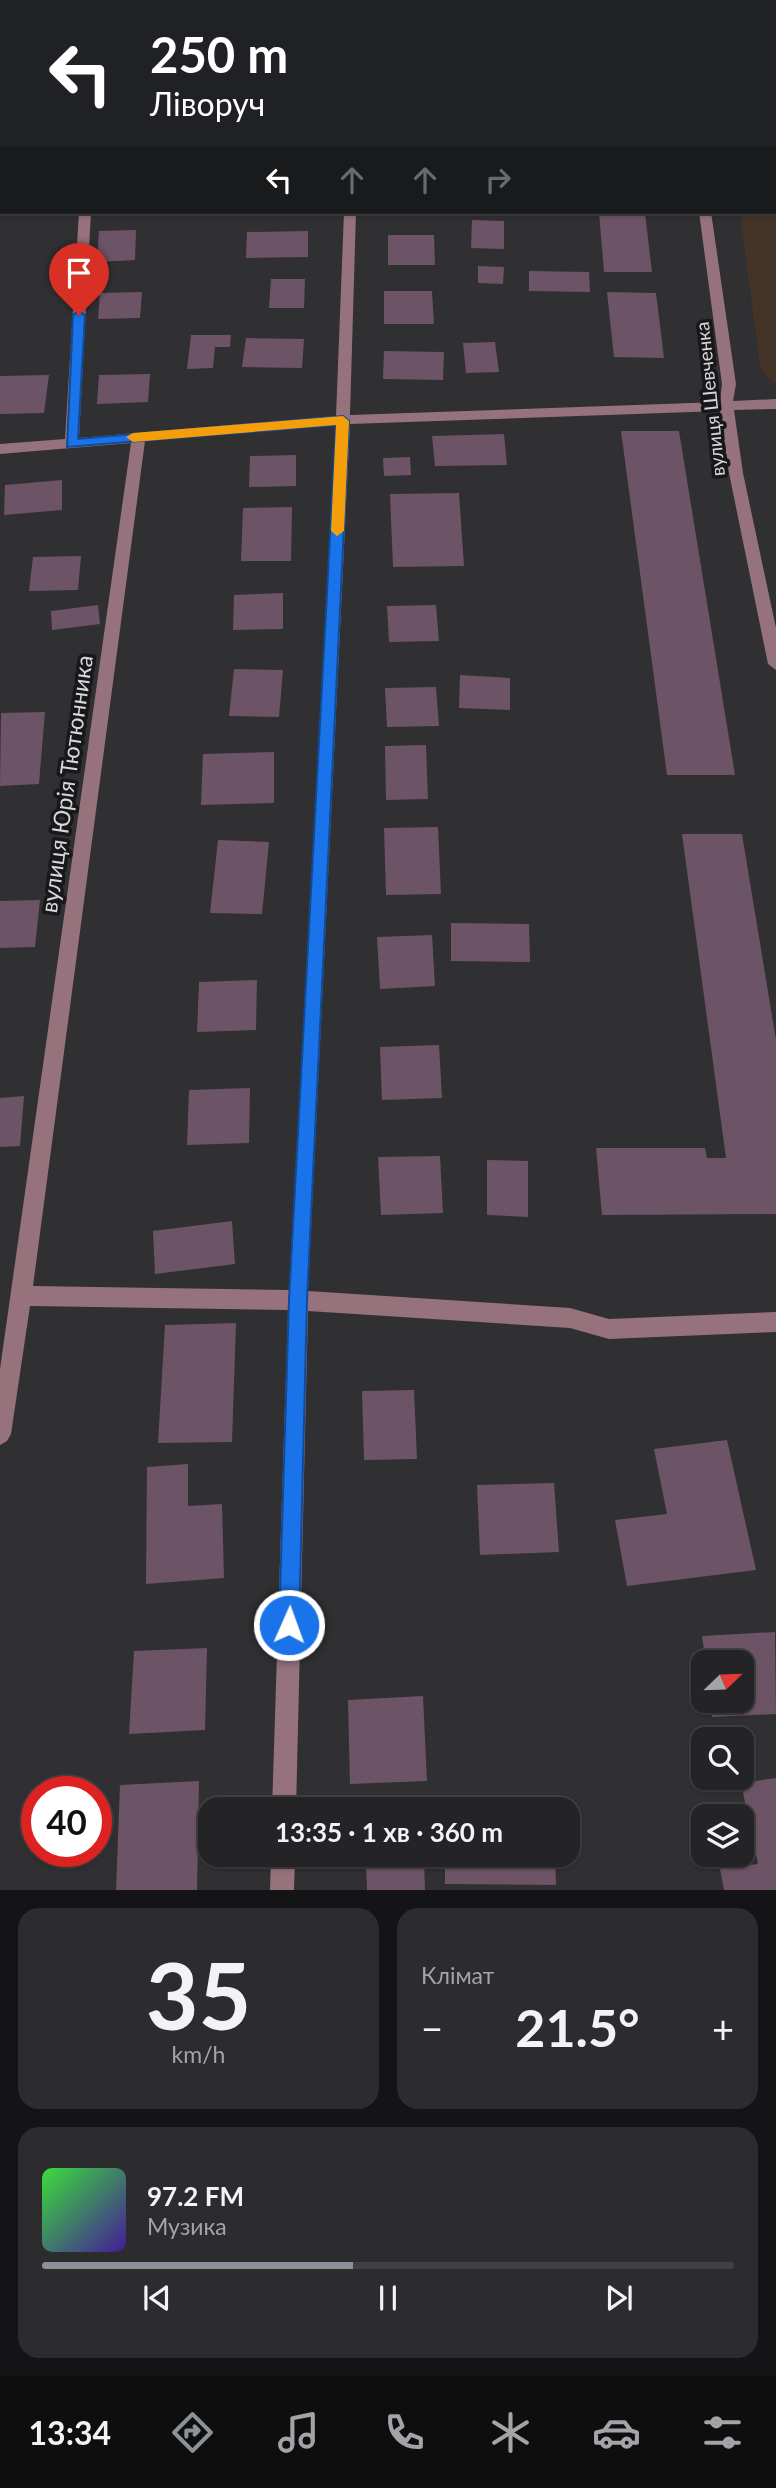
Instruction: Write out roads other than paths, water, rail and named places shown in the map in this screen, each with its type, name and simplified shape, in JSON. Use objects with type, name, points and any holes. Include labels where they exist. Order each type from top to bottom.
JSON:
[{"type":"street","points":[[72,444],[85,214]]},
{"type":"street","points":[[284,1797],[298,1300],[343,421],[350,214]]},
{"type":"street","name":"вулиця Шевченка","points":[[705,214],[730,384],[726,405],[736,473],[776,664]]},
{"type":"street","points":[[0,449],[343,421],[776,404]]},
{"type":"street","name":"вулиця Юрія Тютюнника","points":[[0,1434],[22,1296],[139,437]]},
{"type":"street","points":[[22,1296],[298,1300],[570,1318],[608,1329],[776,1322]]},
{"type":"street","points":[[282,1889],[283,1867]]}]
